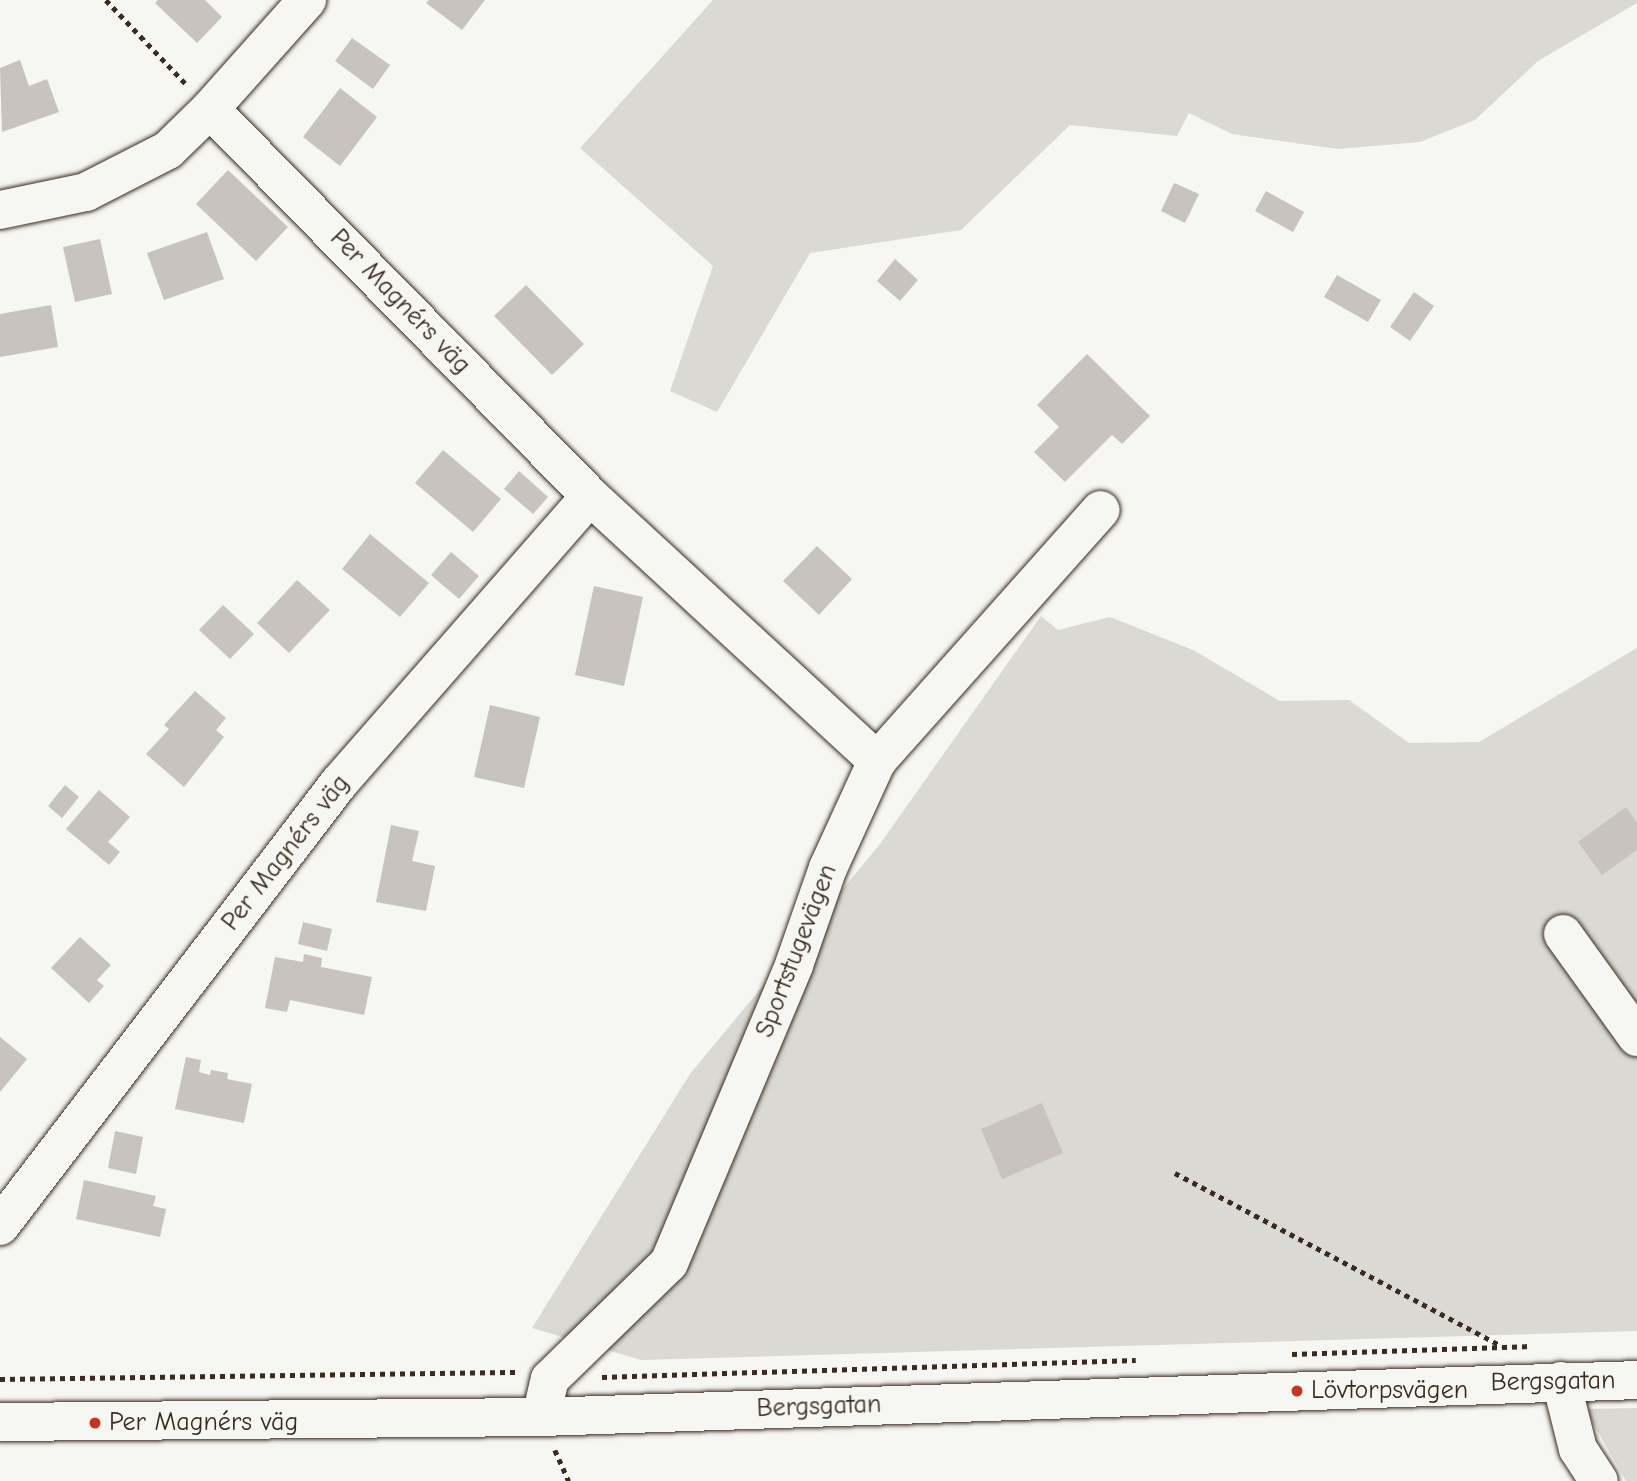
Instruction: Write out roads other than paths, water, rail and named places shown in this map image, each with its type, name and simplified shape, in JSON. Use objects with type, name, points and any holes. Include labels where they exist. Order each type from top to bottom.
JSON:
[{"type":"street","points":[[0,210],[86,192],[167,150],[210,109],[307,0]]},
{"type":"street","name":"Per Magnérs väg","points":[[210,109],[590,496],[877,761]]},
{"type":"street","name":"Per Magnérs väg","points":[[0,1226],[339,783],[590,496]]},
{"type":"street","name":"Sportstugevägen","points":[[541,1417],[550,1379],[668,1263],[794,965],[828,868],[877,761],[1101,510]]},
{"type":"street","points":[[1563,934],[1637,1037]]},
{"type":"street","name":"Bergsgatan","points":[[0,1422],[541,1417],[1637,1380]]},
{"type":"street","points":[[1561,1381],[1578,1449],[1599,1481]]},
{"type":"place","name":"Lövtorpsvägen","points":[[1297,1391]]},
{"type":"place","name":"Per Magnérs väg","points":[[95,1423]]}]
